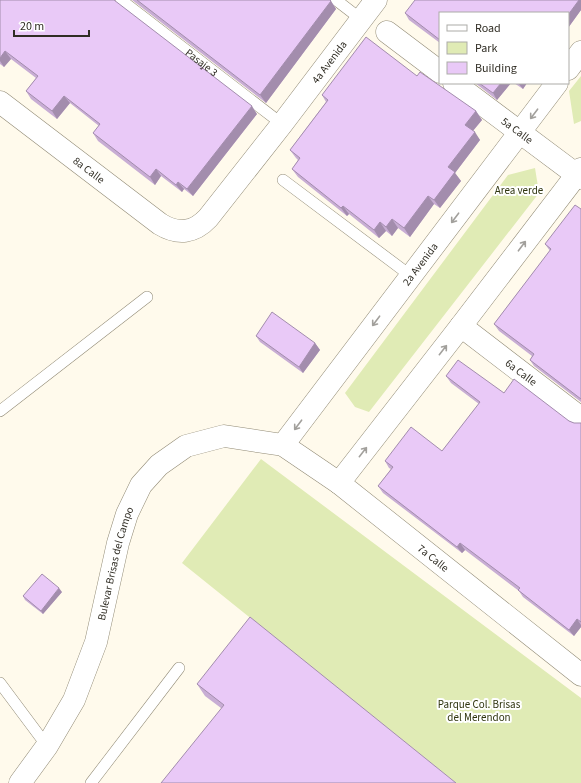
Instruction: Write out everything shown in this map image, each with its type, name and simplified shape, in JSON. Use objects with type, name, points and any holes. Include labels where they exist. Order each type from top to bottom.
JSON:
[{"type":"street","name":"4a Avenida","points":[[182,232],[190,231],[203,224],[282,124],[376,0]]},
{"type":"street","points":[[386,32],[439,71]]},
{"type":"street","points":[[569,68],[581,52]]},
{"type":"street","name":"5a Calle","points":[[455,84],[580,174]]},
{"type":"street","name":"2a Avenida","points":[[283,445],[556,84]]},
{"type":"street","name":"8a Calle","points":[[0,102],[160,224],[167,228],[182,232]]},
{"type":"street","points":[[339,483],[580,174]]},
{"type":"street","name":"6a Calle","points":[[461,326],[581,418]]},
{"type":"street","name":"Bulevar Brisas del Campo","points":[[20,783],[47,746],[74,700],[96,642],[120,536],[127,514],[141,485],[159,465],[186,446],[224,436],[283,445]]},
{"type":"street","name":"7a Calle","points":[[283,445],[339,483],[580,673]]},
{"type":"lane","name":"Pasaje 3","points":[[121,0],[282,124]]},
{"type":"lane","points":[[336,0],[362,20]]},
{"type":"lane","points":[[283,180],[411,276]]},
{"type":"lane","points":[[0,411],[147,297]]},
{"type":"lane","points":[[91,783],[178,668]]},
{"type":"lane","points":[[0,683],[47,746]]},
{"type":"green space","points":[[581,76],[581,121],[574,124],[569,91]]},
{"type":"green space","name":"Area verde","points":[[535,168],[539,193],[369,412],[355,407],[345,393],[508,175]]},
{"type":"green space","name":"Parque Col. Brisas del Merendon","points":[[261,459],[581,698],[581,783],[456,783],[182,563]]},
{"type":"building","points":[[0,0],[114,0],[252,106],[187,189],[178,182],[176,185],[156,169],[150,177],[93,133],[100,124],[64,96],[52,111],[26,91],[38,76],[5,51],[0,58]]},
{"type":"building","points":[[137,0],[330,0],[331,1],[260,95]]},
{"type":"building","points":[[415,0],[579,0],[569,14],[569,12],[439,12],[439,39],[405,13]]},
{"type":"building","points":[[366,37],[417,76],[420,72],[476,111],[465,125],[475,132],[448,167],[455,172],[434,200],[428,196],[404,228],[392,219],[386,227],[380,222],[374,230],[343,206],[341,208],[292,169],[300,158],[290,150],[328,100],[322,95]]},
{"type":"building","points":[[480,84],[500,84],[493,93]]},
{"type":"building","points":[[575,205],[581,209],[581,399],[530,360],[534,354],[494,324],[551,249],[545,244]]},
{"type":"building","points":[[272,312],[315,343],[299,367],[256,336]]},
{"type":"building","points":[[458,360],[504,393],[514,379],[569,421],[581,423],[581,622],[577,619],[569,630],[518,590],[520,588],[460,543],[457,547],[378,486],[393,467],[385,461],[411,427],[442,451],[480,402],[446,376]]},
{"type":"building","points":[[42,574],[59,588],[41,611],[23,596]]},
{"type":"building","points":[[250,617],[456,783],[161,783],[224,705],[197,684]]}]
